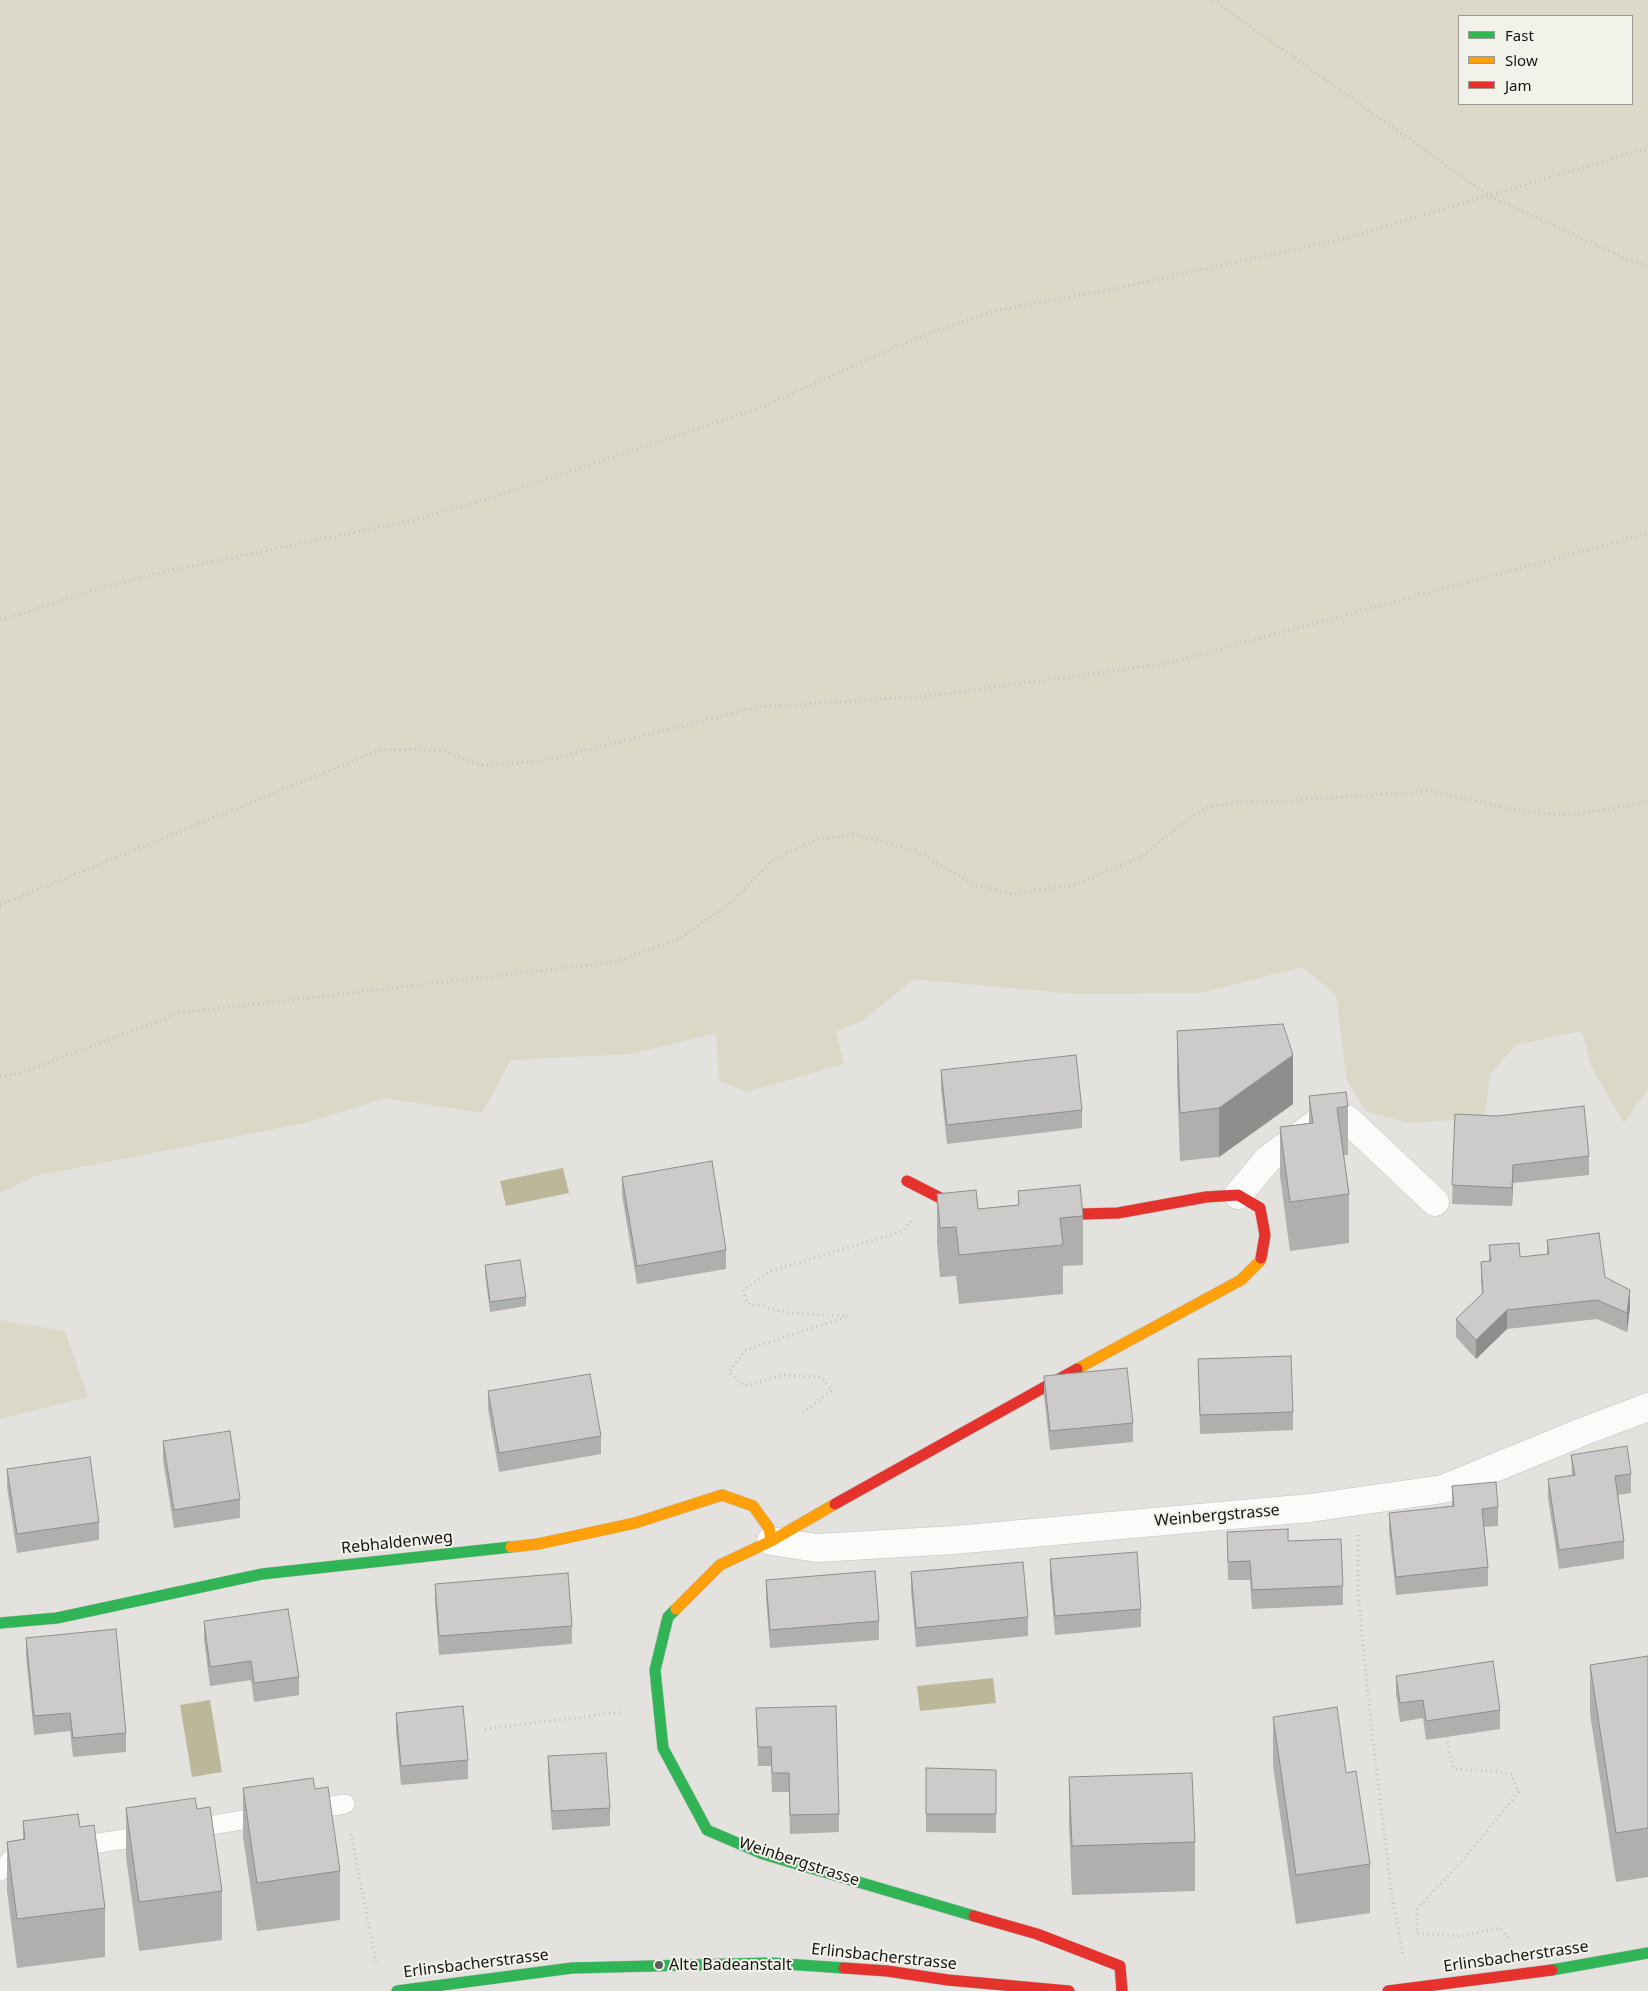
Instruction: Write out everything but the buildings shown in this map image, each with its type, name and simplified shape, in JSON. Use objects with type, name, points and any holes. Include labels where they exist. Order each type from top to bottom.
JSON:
[{"type":"street","points":[[1038,1215],[1118,1213],[1206,1198],[1238,1195],[1268,1159],[1317,1124],[1347,1119],[1436,1202]]},
{"type":"street","points":[[907,1181],[962,1209],[980,1212]]},
{"type":"street","name":"Weinbergstrasse","points":[[1122,1991],[1120,1966],[1037,1934],[763,1854],[706,1830],[663,1748],[655,1670],[668,1617],[720,1566],[771,1541],[1071,1372],[1241,1280],[1260,1261],[1265,1235],[1260,1208],[1238,1195]]},
{"type":"street","name":"Weinbergstrasse","points":[[771,1541],[817,1548],[954,1540],[1310,1508],[1443,1489],[1582,1432],[1648,1408]]},
{"type":"street","name":"Rebhaldenweg","points":[[0,1623],[57,1618],[262,1574],[538,1544],[635,1523],[722,1495],[753,1506],[769,1528],[771,1541]]},
{"type":"street","name":"Erlinsbacherstrasse","points":[[1388,1991],[1520,1975],[1648,1953]]},
{"type":"street","name":"Erlinsbacherstrasse","points":[[397,1991],[572,1968],[771,1963],[887,1971],[948,1985],[1069,1991]]},
{"type":"lane","points":[[0,1871],[15,1856],[345,1804]]},
{"type":"path","points":[[1213,0],[1491,197],[1627,259],[1648,266]]},
{"type":"path","points":[[0,620],[77,594],[153,574],[414,520],[490,498],[762,407],[904,343],[993,311],[1118,288],[1343,239],[1491,197],[1648,148]]},
{"type":"path","points":[[0,906],[380,750],[416,749],[443,751],[481,765],[538,762],[757,707],[928,696],[1164,664],[1469,583],[1632,538],[1648,531]]},
{"type":"path","points":[[0,1077],[22,1072],[179,1014],[615,962],[679,939],[731,903],[772,861],[814,840],[854,834],[916,851],[974,884],[1011,894],[1074,885],[1142,857],[1184,822],[1209,807],[1239,802],[1431,792],[1525,812],[1572,814],[1648,802]]},
{"type":"path","points":[[803,1413],[832,1390],[821,1377],[783,1375],[744,1386],[729,1372],[746,1350],[849,1316],[790,1313],[747,1303],[742,1290],[771,1271],[903,1231],[933,1193]]},
{"type":"path","points":[[1358,1501],[1358,1592],[1372,1733],[1392,1897],[1403,1958]]},
{"type":"path","points":[[485,1729],[659,1707]]},
{"type":"path","points":[[1446,1737],[1454,1768],[1477,1771],[1496,1770],[1511,1774],[1519,1792],[1462,1861],[1418,1909],[1418,1933],[1462,1936],[1500,1928],[1515,1946],[1520,1975]]},
{"type":"path","points":[[345,1804],[375,1955]]},
{"type":"shaded area","points":[[0,0],[1648,0],[1648,1089],[1624,1123],[1591,1066],[1582,1031],[1516,1045],[1490,1074],[1485,1118],[1409,1123],[1366,1111],[1347,1081],[1336,995],[1302,967],[1200,993],[1074,994],[914,979],[863,1020],[836,1032],[844,1064],[747,1092],[719,1081],[716,1033],[631,1054],[511,1060],[482,1113],[386,1098],[305,1123],[35,1176],[0,1193]]},
{"type":"shaded area","points":[[563,1168],[569,1193],[506,1206],[500,1181]]},
{"type":"shaded area","points":[[0,1320],[65,1331],[88,1397],[0,1419]]},
{"type":"shaded area","points":[[993,1678],[996,1703],[920,1711],[917,1686]]},
{"type":"shaded area","points":[[210,1700],[222,1772],[192,1777],[180,1705]]},
{"type":"traffic: fast","points":[[0,1623],[57,1618],[262,1574],[511,1547]]},
{"type":"traffic: fast","points":[[676,1609],[668,1617],[655,1670],[663,1748],[707,1830],[763,1854],[974,1916]]},
{"type":"traffic: fast","points":[[1552,1970],[1648,1953]]},
{"type":"traffic: fast","points":[[397,1991],[572,1968],[771,1963],[844,1968]]},
{"type":"traffic: slow","points":[[1077,1369],[1241,1280],[1261,1258]]},
{"type":"traffic: slow","points":[[511,1547],[538,1544],[635,1523],[722,1495],[753,1506],[769,1528],[771,1541]]},
{"type":"traffic: slow","points":[[676,1609],[720,1565],[771,1541],[835,1504]]},
{"type":"traffic: jam","points":[[907,1181],[962,1209],[971,1211]]},
{"type":"traffic: jam","points":[[1046,1215],[1118,1213],[1206,1197],[1238,1195],[1260,1208],[1265,1235],[1261,1258]]},
{"type":"traffic: jam","points":[[835,1504],[1077,1369]]},
{"type":"traffic: jam","points":[[974,1916],[1037,1934],[1120,1966],[1122,1991]]},
{"type":"traffic: jam","points":[[844,1968],[1069,1991]]},
{"type":"traffic: jam","points":[[1388,1991],[1552,1970]]},
{"type":"place","name":"Alte Badeanstalt","points":[[659,1965]]}]
